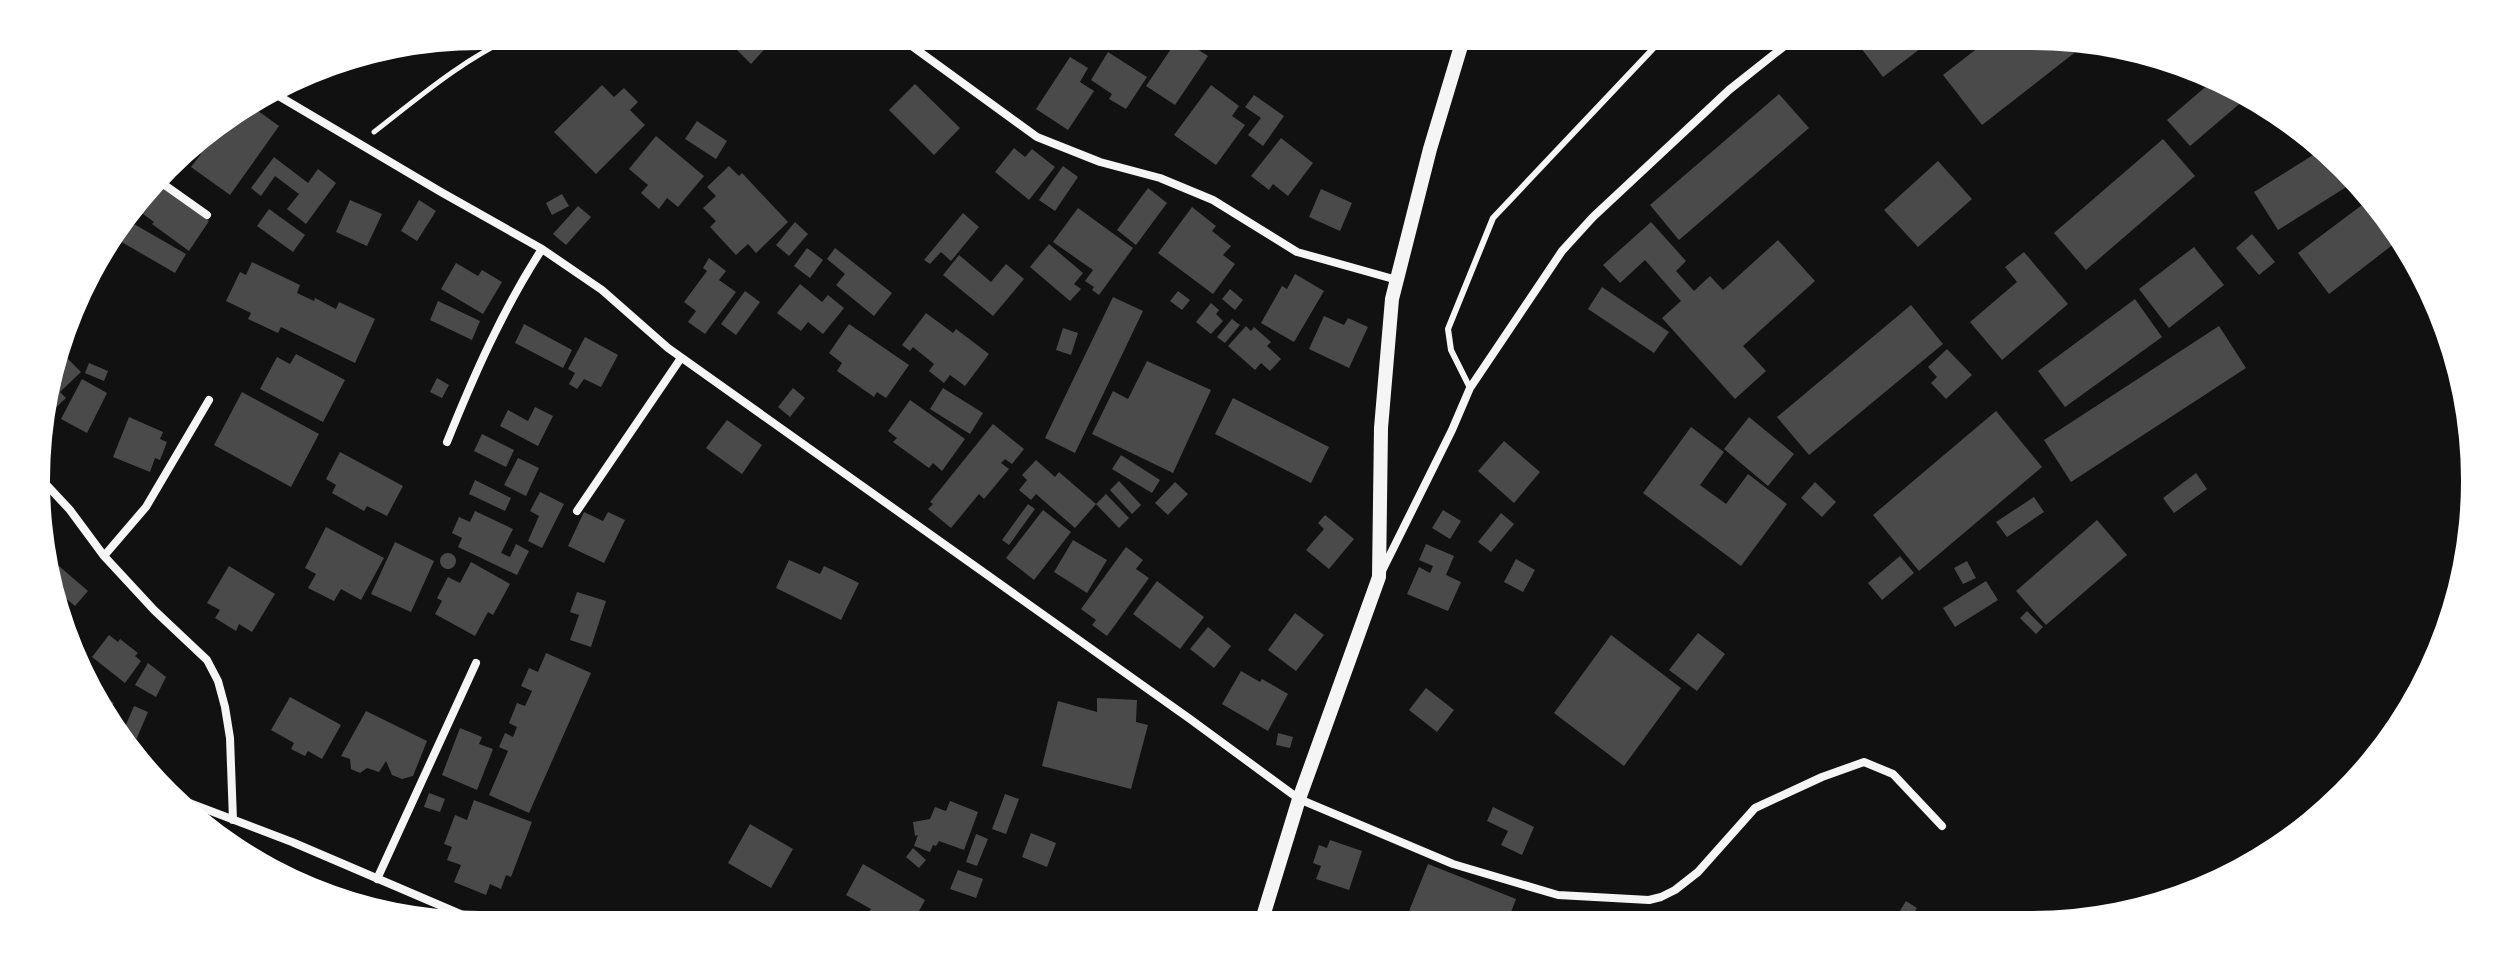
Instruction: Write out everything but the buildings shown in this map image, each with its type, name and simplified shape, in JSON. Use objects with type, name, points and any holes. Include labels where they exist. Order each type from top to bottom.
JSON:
[{"type":"street","points":[[917,50],[1037,137],[1100,162],[1160,178],[1213,200],[1297,252],[1397,280]]},
{"type":"street","points":[[1379,577],[1381,428],[1392,299],[1430,149],[1460,50]]},
{"type":"street","points":[[1265,911],[1299,799],[1379,577],[1470,388],[1562,251],[1593,217],[1729,90],[1779,50]]},
{"type":"street","points":[[282,98],[542,249],[602,290],[681,358],[1299,799],[1453,864],[1558,895],[1649,900],[1675,890],[1698,872],[1755,808],[1822,777],[1864,762],[1893,774],[1942,826]]},
{"type":"street","points":[[167,186],[207,215]]},
{"type":"street","points":[[447,442],[520,281],[542,249]]},
{"type":"street","points":[[577,511],[681,358]]},
{"type":"street","points":[[104,556],[146,507],[209,400]]},
{"type":"street","points":[[50,489],[104,556],[154,610],[207,660],[213,670],[225,707],[230,738],[233,820]]},
{"type":"street","points":[[377,879],[476,663]]},
{"type":"street","points":[[201,808],[292,842],[450,910]]},
{"type":"lane","points":[[1470,388],[1451,350],[1448,329],[1493,218],[1652,50]]},
{"type":"path","points":[[358,144],[434,86],[489,50]]}]
